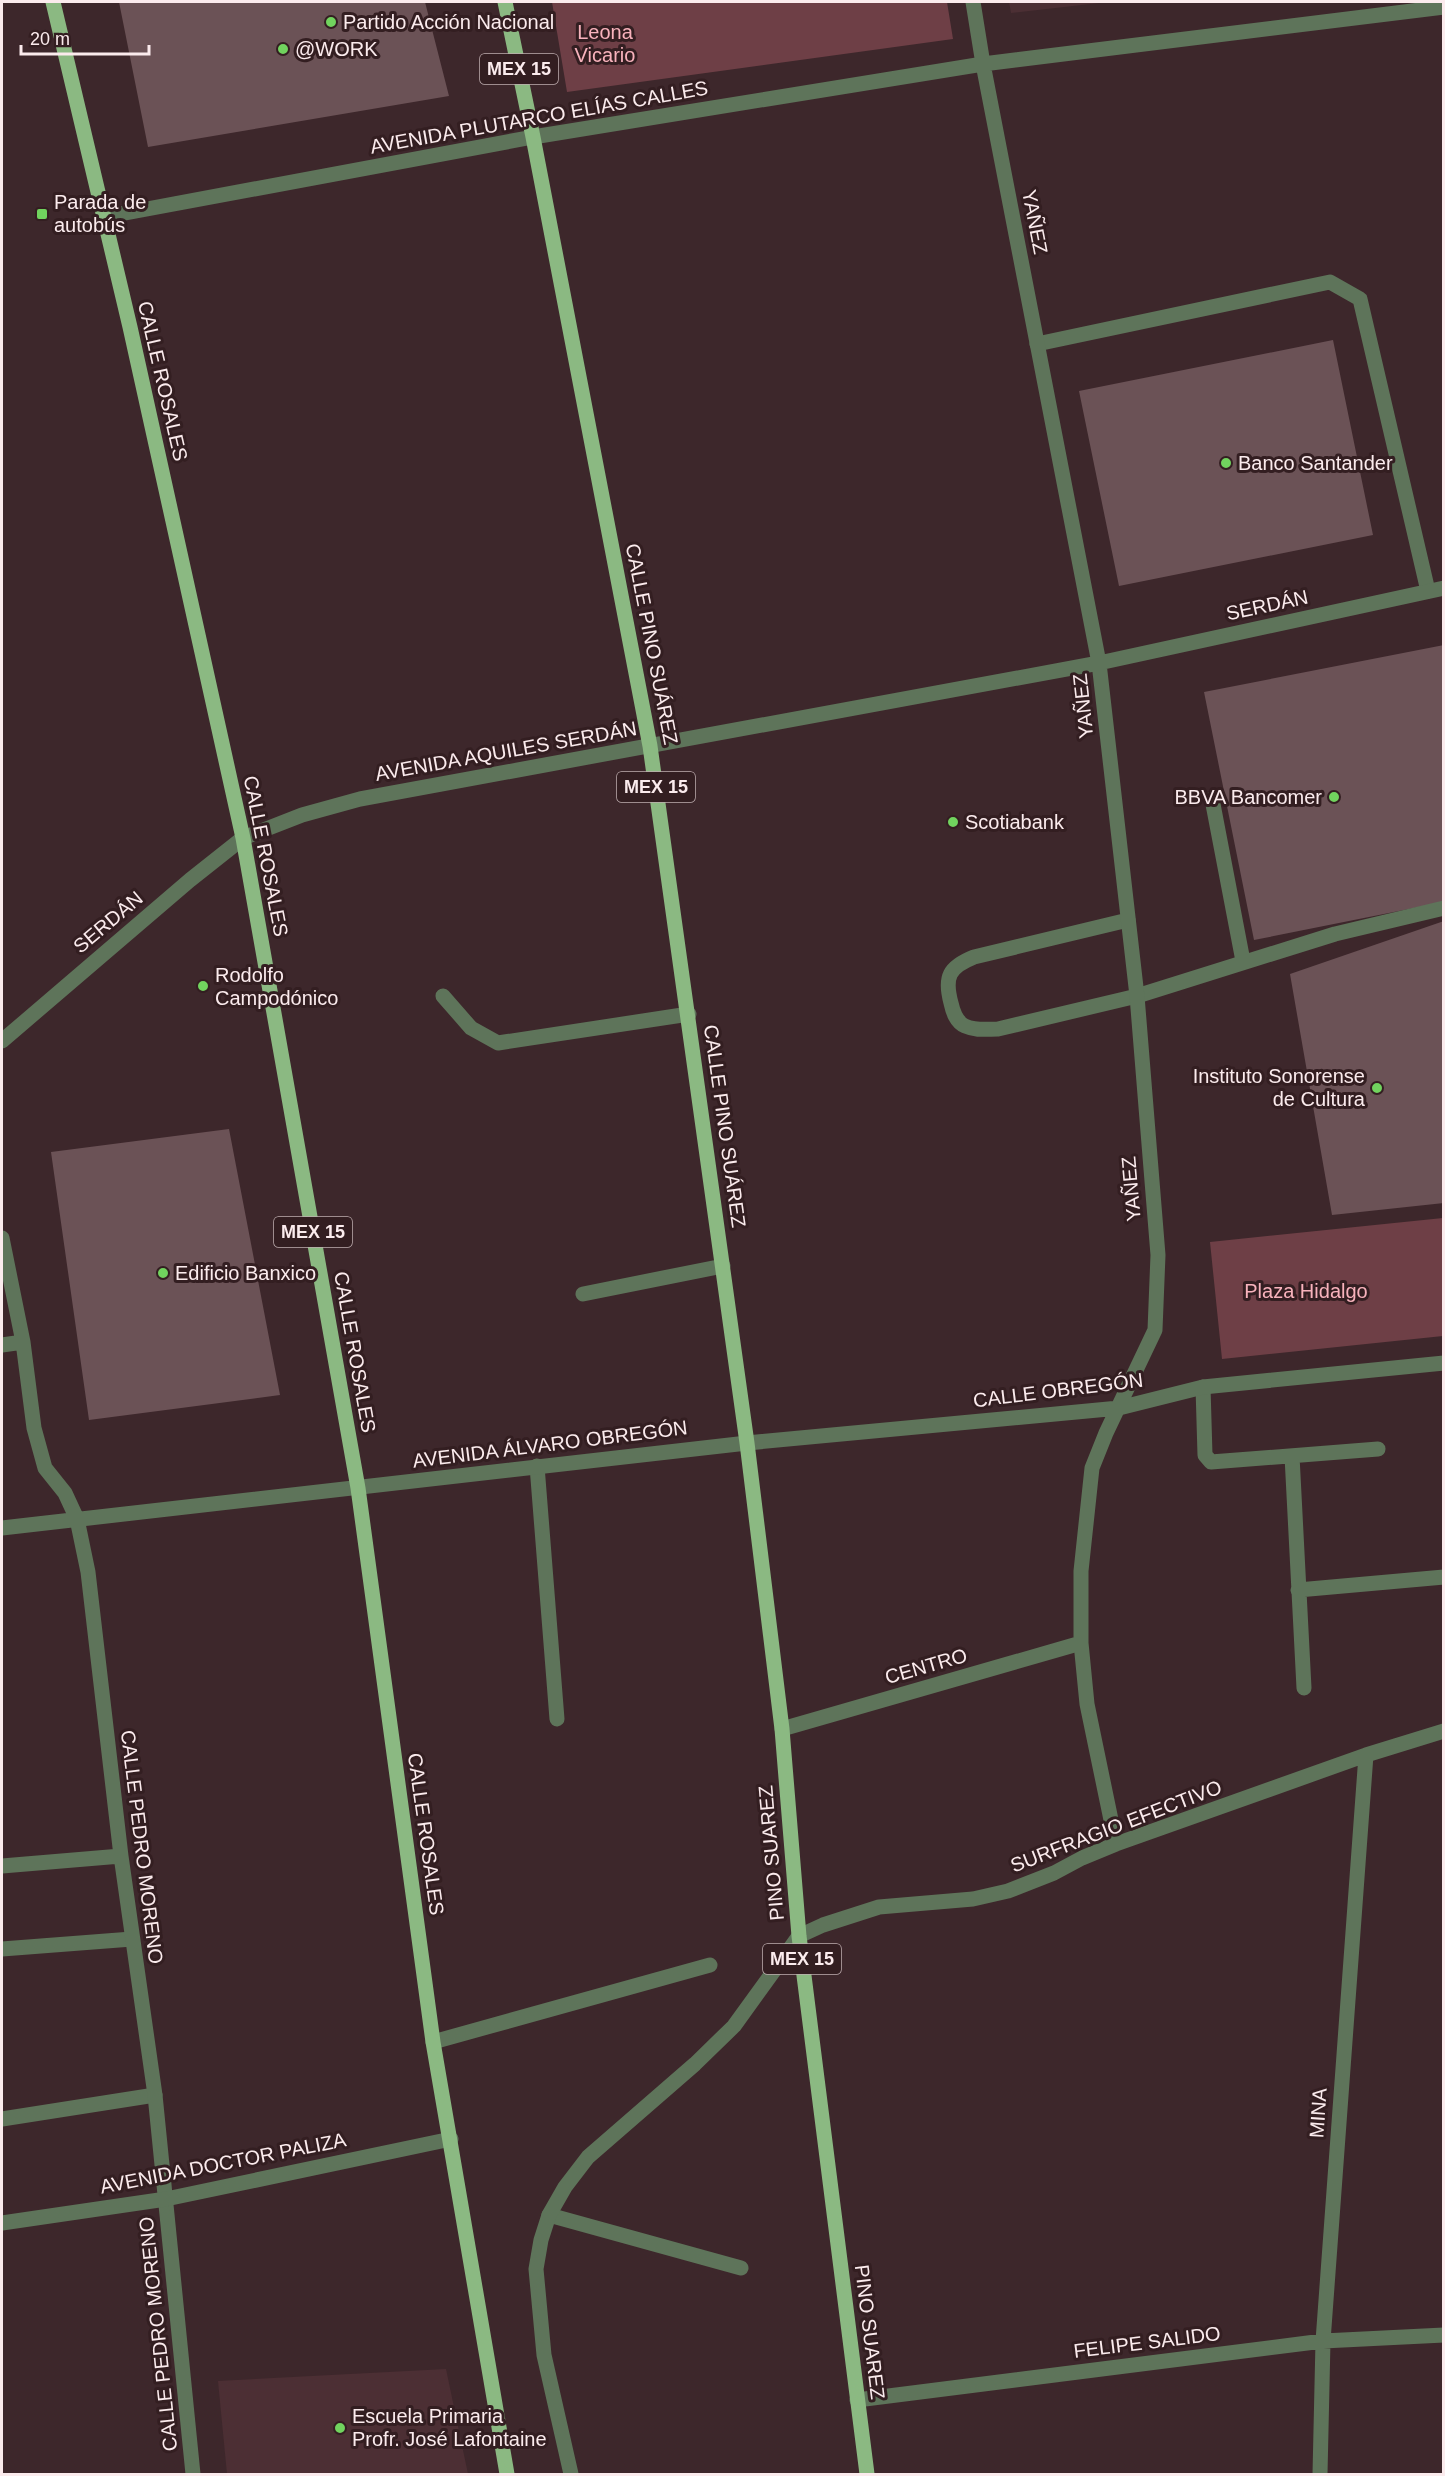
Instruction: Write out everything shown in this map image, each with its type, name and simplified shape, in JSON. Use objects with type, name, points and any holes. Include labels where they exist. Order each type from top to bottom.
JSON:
[{"type":"main road","name":"CALLE ROSALES","points":[[53,2],[104,217],[243,838],[358,1488],[433,2042],[507,2475]]},
{"type":"main road","name":"CALLE PINO SUÁREZ","points":[[505,2],[650,746],[747,1443]]},
{"type":"main road","name":"PINO SUAREZ","points":[[747,1443],[782,1729],[799,1936],[867,2475]]},
{"type":"street","name":"YAÑEZ","points":[[973,2],[1099,663],[1137,996],[1158,1255],[1155,1330],[1092,1468],[1081,1571],[1081,1643],[1087,1704],[1116,1844]]},
{"type":"street","name":"AVENIDA PLUTARCO ELÍAS CALLES","points":[[104,217],[533,137],[983,63],[1399,7],[1443,7]]},
{"type":"street","points":[[1037,344],[1330,282],[1360,299],[1436,589]]},
{"type":"street","name":"SERDÁN","points":[[1099,663],[1436,589]]},
{"type":"street","name":"AVENIDA AQUILES SERDÁN","points":[[243,838],[302,815],[360,799],[1099,663]]},
{"type":"street","points":[[1212,799],[1243,961]]},
{"type":"street","name":"SERDÁN","points":[[2,1041],[190,880],[243,838]]},
{"type":"street","points":[[1128,920],[974,957],[960,963],[950,974],[946,987],[954,1016],[964,1025],[977,1029],[998,1029],[1137,996],[1335,934],[1443,908]]},
{"type":"street","points":[[443,996],[471,1028],[498,1043],[689,1014]]},
{"type":"street","name":"CALLE PEDRO MORENO","points":[[2,1238],[23,1342],[34,1428],[45,1468],[65,1493],[77,1519],[88,1572],[121,1856],[155,2095],[193,2475]]},
{"type":"street","points":[[583,1294],[723,1266]]},
{"type":"street","points":[[2,1345],[23,1342]]},
{"type":"street","name":"CALLE OBREGÓN","points":[[747,1443],[1119,1408],[1203,1387],[1443,1364]]},
{"type":"street","points":[[1203,1387],[1205,1455],[1211,1462],[1378,1449]]},
{"type":"street","name":"AVENIDA ÁLVARO OBREGÓN","points":[[2,1528],[747,1443]]},
{"type":"street","points":[[1292,1456],[1304,1688]]},
{"type":"street","points":[[537,1466],[556,1719]]},
{"type":"street","points":[[1298,1590],[1443,1577]]},
{"type":"street","name":"CENTRO","points":[[782,1729],[1081,1643]]},
{"type":"street","name":"SURFRAGIO EFECTIVO","points":[[799,1936],[824,1925],[879,1907],[973,1899],[1008,1891],[1054,1873],[1116,1844],[1366,1755],[1443,1731]]},
{"type":"street","name":"MINA","points":[[1320,2475],[1323,2341],[1366,1755]]},
{"type":"street","points":[[2,1866],[121,1856]]},
{"type":"street","points":[[571,2475],[544,2355],[538,2303],[536,2269],[541,2240],[549,2215],[565,2187],[588,2157],[695,2064],[734,2026],[799,1936]]},
{"type":"street","points":[[2,1949],[132,1939]]},
{"type":"street","points":[[433,2042],[710,1965]]},
{"type":"street","points":[[2,2119],[155,2095]]},
{"type":"street","name":"AVENIDA DOCTOR PALIZA","points":[[2,2223],[166,2199],[451,2139]]},
{"type":"street","points":[[549,2215],[741,2268]]},
{"type":"street","name":"FELIPE SALIDO","points":[[857,2400],[1323,2341],[1443,2335]]},
{"type":"shaded area","points":[[1009,2],[1108,2],[1011,13]]},
{"type":"shaded area","name":"Escuela Primaria Profr. José Lafontaine","points":[[446,2369],[468,2474],[227,2474],[218,2381]]},
{"type":"green space","name":"Leona Vicario","points":[[552,2],[947,2],[953,39],[567,92]]},
{"type":"green space","name":"Plaza Hidalgo","points":[[1443,1218],[1443,1336],[1222,1359],[1210,1242]]},
{"type":"building","name":"@WORK","points":[[119,2],[425,2],[449,96],[148,147]]},
{"type":"building","name":"Banco Santander","points":[[1333,340],[1373,535],[1119,586],[1079,391]]},
{"type":"building","name":"BBVA Bancomer","points":[[1444,645],[1444,902],[1254,940],[1204,692]]},
{"type":"building","name":"Instituto Sonorense de Cultura","points":[[1444,921],[1444,1203],[1332,1215],[1290,974]]},
{"type":"building","name":"Edificio Banxico","points":[[229,1129],[280,1395],[89,1420],[51,1152]]},
{"type":"place","name":"Partido Acción Nacional","points":[[331,22]]},
{"type":"place","name":"@WORK","points":[[283,49]]},
{"type":"place","name":"Parada de autobús","points":[[42,214]]},
{"type":"place","name":"Banco Santander","points":[[1226,463]]},
{"type":"place","name":"BBVA Bancomer","points":[[1334,797]]},
{"type":"place","name":"Scotiabank","points":[[953,822]]},
{"type":"place","name":"Rodolfo Campodónico","points":[[203,986]]},
{"type":"place","name":"Instituto Sonorense de Cultura","points":[[1377,1088]]},
{"type":"place","name":"Edificio Banxico","points":[[163,1273]]},
{"type":"place","name":"Escuela Primaria Profr. José Lafontaine","points":[[340,2428]]}]
